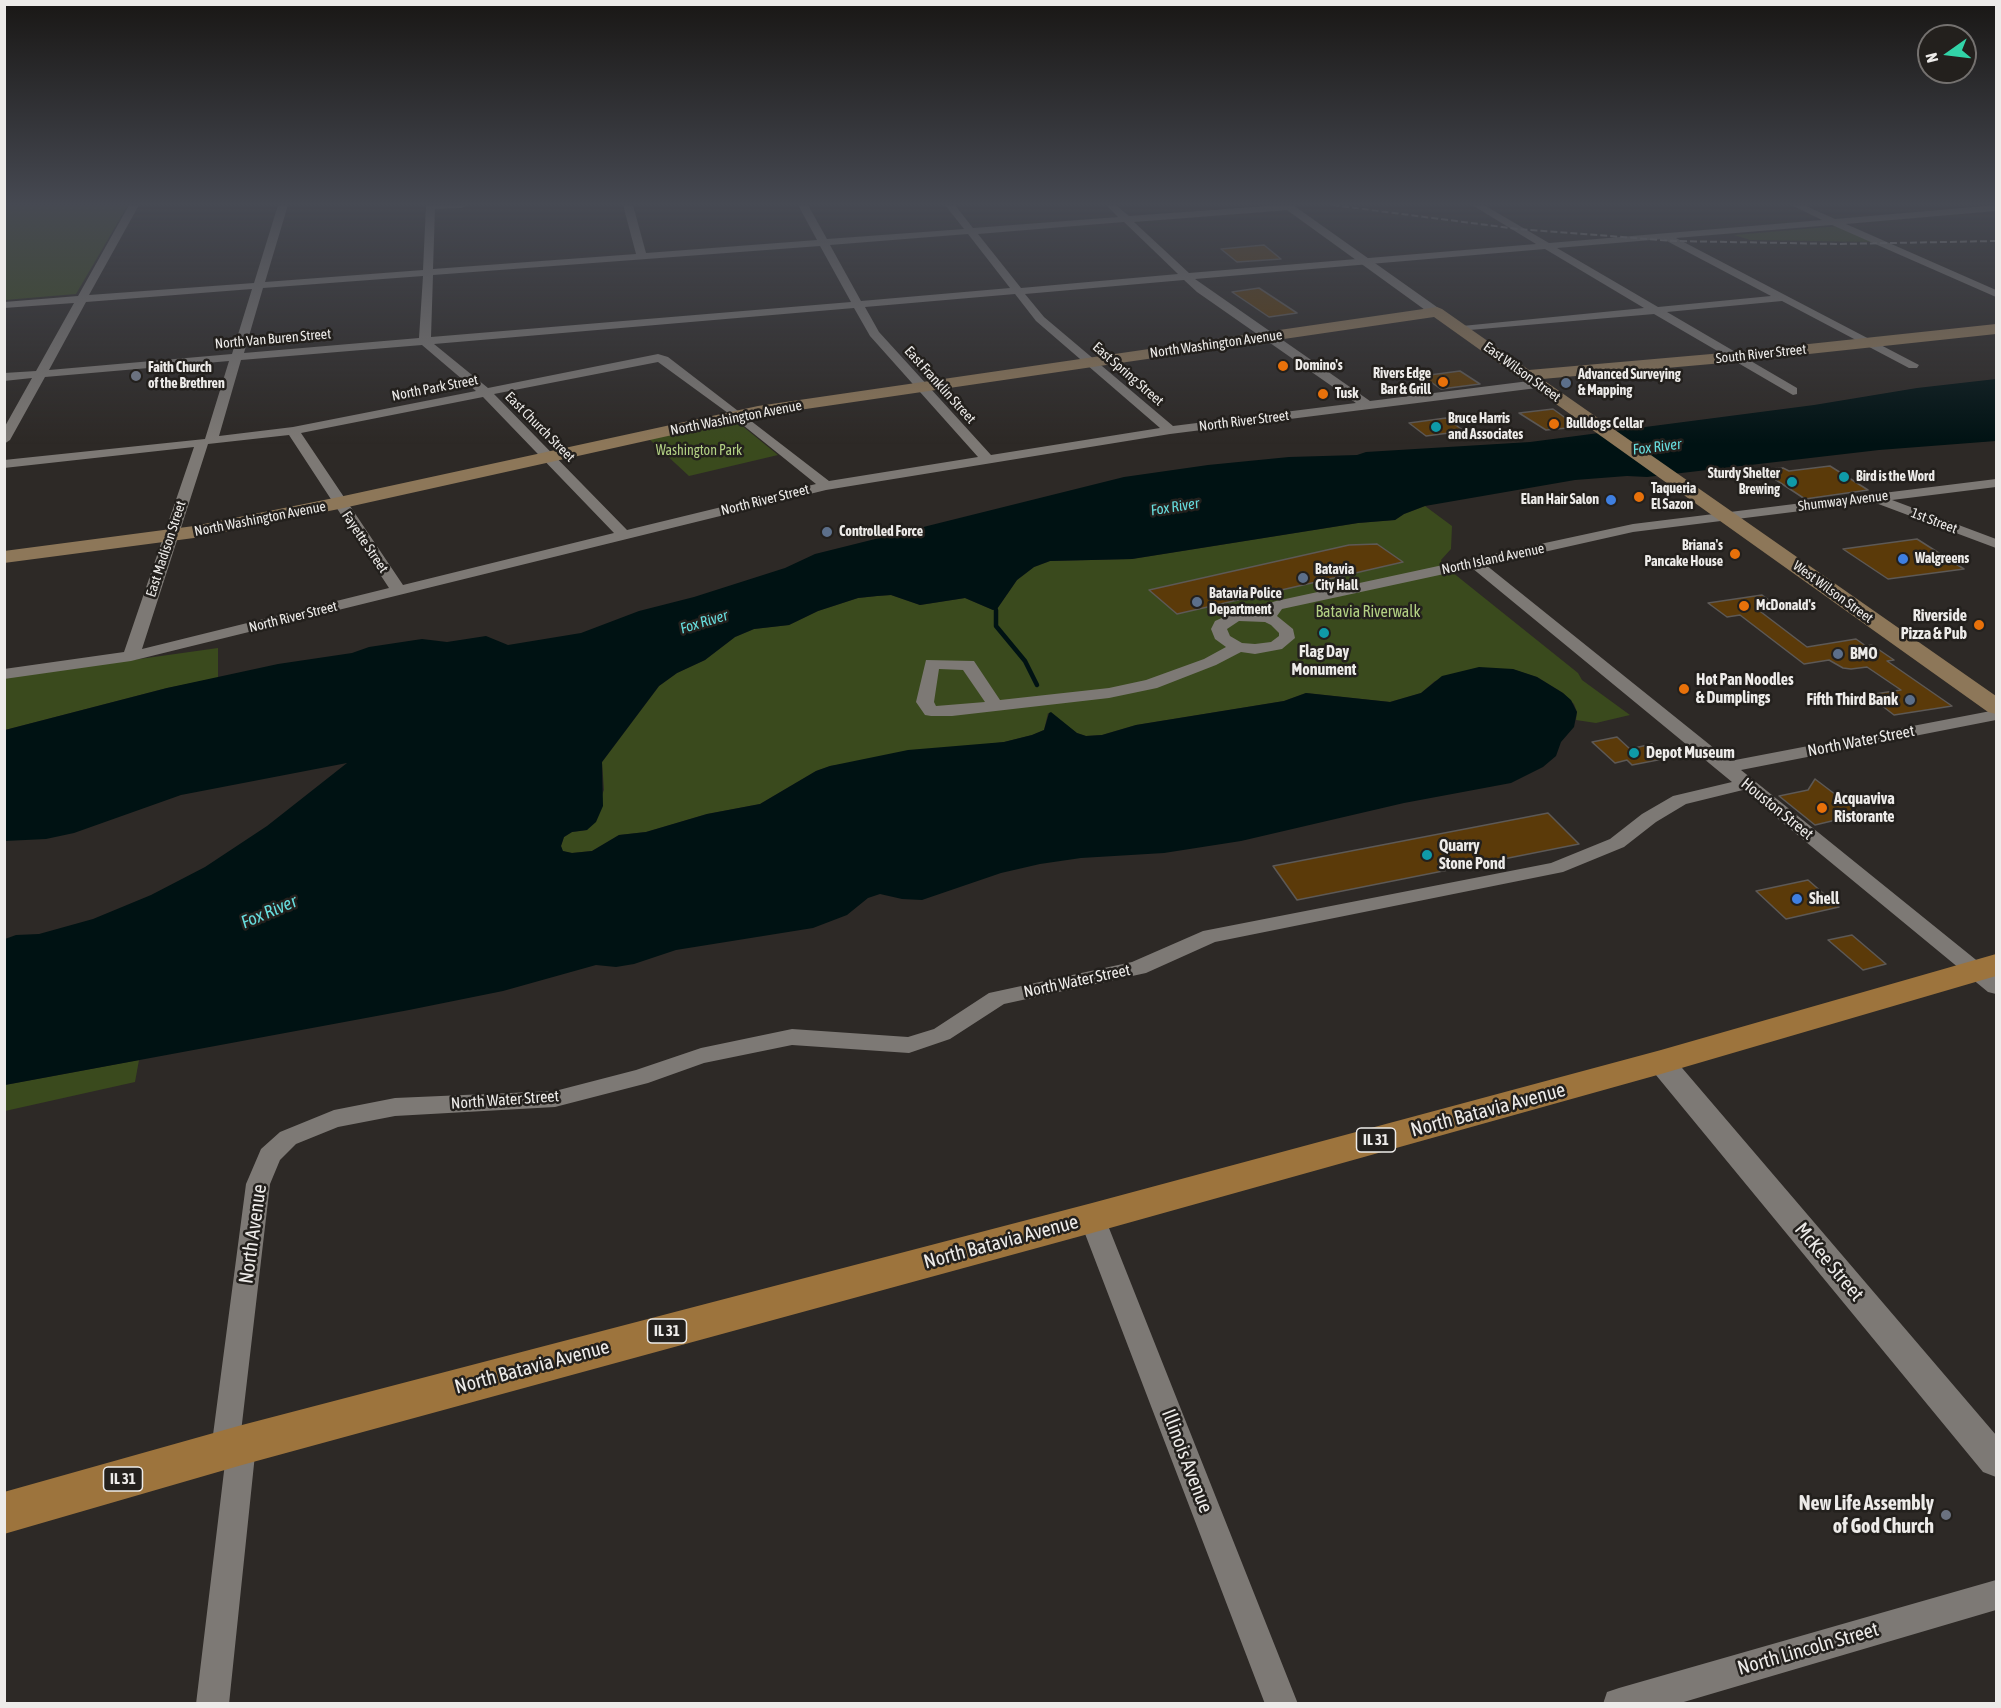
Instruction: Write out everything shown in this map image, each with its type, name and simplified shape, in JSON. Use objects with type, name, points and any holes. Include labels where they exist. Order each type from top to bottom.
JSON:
[{"type":"main road","name":"East Wilson Street","points":[[1437,312],[1670,477]]},
{"type":"main road","name":"North Washington Avenue","points":[[4,557],[171,536],[339,503],[738,415],[920,386],[1437,312]]},
{"type":"main road","name":"South River Street","points":[[1531,379],[1996,328]]},
{"type":"main road","name":"West Wilson Street","points":[[1670,477],[1996,706]]},
{"type":"main road","name":"North Batavia Avenue","points":[[4,1513],[233,1448],[1990,974]]},
{"type":"street","points":[[4,441],[90,285]]},
{"type":"street","points":[[4,305],[276,285]]},
{"type":"street","points":[[425,342],[428,285]]},
{"type":"street","name":"East Franklin Street","points":[[846,285],[874,334],[987,459]]},
{"type":"street","name":"East Spring Street","points":[[1014,285],[1041,319],[1170,430]]},
{"type":"street","name":"North Van Buren Street","points":[[4,377],[1095,285]]},
{"type":"street","points":[[1195,285],[1209,297],[1367,405]]},
{"type":"street","name":"East Wilson Street","points":[[1400,285],[1437,312]]},
{"type":"street","points":[[1612,285],[1793,391]]},
{"type":"street","points":[[1758,285],[1913,365]]},
{"type":"street","points":[[1975,285],[1996,294]]},
{"type":"street","name":"East Madison Street","points":[[131,656],[259,286]]},
{"type":"street","points":[[1462,329],[1783,298]]},
{"type":"street","name":"East Church Street","points":[[425,342],[486,393],[624,535]]},
{"type":"street","name":"North Park Street","points":[[4,464],[293,432],[595,370],[664,359],[738,415]]},
{"type":"street","name":"North River Street","points":[[4,674],[131,656],[826,486],[1170,430],[1430,397],[1531,379]]},
{"type":"street","points":[[738,415],[826,486]]},
{"type":"street","name":"Fayette Street","points":[[293,432],[399,591]]},
{"type":"street","name":"Shumway Avenue","points":[[1725,516],[1996,483]]},
{"type":"street","name":"1st Street","points":[[1872,497],[1996,544]]},
{"type":"street","name":"North Island Avenue","points":[[1268,618],[1276,606],[1633,528],[1725,516]]},
{"type":"street","name":"Houston Street","points":[[1474,562],[1746,784],[1990,974]]},
{"type":"street","points":[[1234,617],[1268,618],[1287,632],[1287,638],[1283,643],[1266,649],[1238,647],[1223,639],[1219,629],[1221,624],[1234,617]]},
{"type":"street","points":[[995,705],[1109,693],[1151,684],[1210,662],[1238,647]]},
{"type":"street","name":"North Water Street","points":[[1726,768],[1996,715]]},
{"type":"street","name":"North Water Street","points":[[395,1107],[555,1099],[640,1077],[701,1056],[792,1037],[909,1045],[942,1034],[997,998],[1138,968],[1210,936],[1556,868],[1617,843],[1649,818],[1680,801],[1746,784]]},
{"type":"street","name":"McKee Street","points":[[1661,1062],[1996,1461]]},
{"type":"street","name":"North Avenue","points":[[212,1704],[258,1184],[270,1155],[288,1138],[334,1119],[395,1107]]},
{"type":"street","name":"Illinois Avenue","points":[[1092,1218],[1282,1704]]},
{"type":"street","name":"North Lincoln Street","points":[[1619,1704],[1996,1595]]},
{"type":"green space","points":[[5,285],[81,285],[76,294],[5,300]]},
{"type":"green space","name":"Washington Park","points":[[735,420],[778,455],[689,476],[649,439]]},
{"type":"green space","name":"Batavia Riverwalk","points":[[1425,506],[1452,526],[1451,549],[1441,560],[1442,564],[1578,673],[1582,680],[1630,715],[1596,723],[1576,720],[1577,712],[1574,704],[1563,693],[1537,677],[1512,669],[1435,681],[1421,693],[1390,702],[1306,693],[1284,701],[1136,725],[1102,735],[1086,736],[1077,733],[1048,713],[1044,730],[1032,735],[1004,742],[830,766],[816,771],[760,804],[707,814],[646,832],[619,835],[592,851],[572,853],[562,851],[564,837],[572,832],[587,830],[604,790],[602,762],[659,686],[677,673],[705,660],[735,637],[754,629],[789,625],[818,611],[858,598],[877,596],[891,595],[920,605],[965,598],[993,610],[997,609],[1017,580],[1034,567],[1050,561],[1132,559],[1358,523],[1395,520]]},
{"type":"green space","points":[[218,648],[218,678],[167,688],[5,730],[4,678]]},
{"type":"green space","points":[[139,1060],[135,1082],[5,1111],[5,1085]]},
{"type":"water","name":"Fox River","points":[[1996,379],[1996,441],[1879,450],[1647,477],[1627,476],[1575,480],[1425,506],[1395,520],[1358,523],[1132,559],[1050,561],[1034,567],[1017,580],[997,609],[993,610],[965,598],[920,605],[891,595],[877,596],[858,598],[818,611],[789,625],[754,629],[735,637],[705,660],[677,673],[659,686],[602,762],[603,806],[596,822],[587,830],[572,832],[564,837],[561,846],[563,851],[572,853],[592,851],[619,835],[646,832],[707,814],[760,804],[816,771],[830,766],[908,750],[1004,742],[1032,735],[1044,730],[1051,712],[1077,733],[1086,736],[1102,735],[1136,725],[1284,701],[1306,693],[1390,702],[1421,693],[1442,676],[1479,667],[1513,669],[1537,677],[1571,700],[1577,712],[1574,727],[1561,742],[1556,756],[1543,767],[1511,783],[1404,803],[1241,841],[1164,853],[1081,858],[1040,864],[1001,873],[922,900],[902,899],[880,894],[868,898],[847,915],[813,928],[676,950],[634,964],[616,967],[596,965],[503,991],[5,1085],[5,939],[16,935],[39,934],[93,919],[151,895],[205,867],[267,826],[347,763],[181,795],[74,833],[46,839],[5,841],[5,730],[167,688],[278,664],[352,653],[369,647],[422,639],[447,642],[486,636],[508,645],[581,633],[639,611],[694,597],[785,568],[815,554],[1124,477],[1208,465],[1289,457],[1357,455],[1366,452],[1530,442]]},
{"type":"building","points":[[1259,288],[1297,313],[1269,317],[1232,292]]},
{"type":"building","points":[[1460,371],[1480,384],[1441,389],[1422,376]]},
{"type":"building","points":[[1553,409],[1578,427],[1546,430],[1519,413]]},
{"type":"building","name":"Bruce Harris and Associates","points":[[1446,418],[1464,431],[1426,436],[1409,423]]},
{"type":"building","points":[[1830,466],[1868,490],[1805,499],[1761,470],[1783,468],[1789,471]]},
{"type":"building","name":"Walgreens","points":[[1917,539],[1964,569],[1888,579],[1843,549]]},
{"type":"building","points":[[1377,544],[1403,562],[1177,614],[1149,590],[1349,545]]},
{"type":"building","points":[[1762,595],[1781,609],[1761,612],[1807,647],[1856,639],[1866,646],[1872,645],[1894,660],[1887,661],[1952,706],[1894,715],[1868,695],[1901,690],[1867,667],[1843,668],[1829,660],[1804,664],[1740,615],[1727,617],[1708,603]]},
{"type":"building","name":"Depot Museum","points":[[1617,737],[1630,749],[1652,744],[1668,758],[1632,765],[1627,760],[1615,763],[1592,742]]},
{"type":"building","name":"Acquaviva Ristorante","points":[[1815,779],[1861,814],[1815,825],[1779,796],[1808,790]]},
{"type":"building","name":"Quarry Stone Pond","points":[[1548,813],[1579,844],[1297,900],[1273,866]]},
{"type":"building","name":"Shell","points":[[1808,880],[1839,907],[1786,919],[1756,891]]},
{"type":"building","name":"Shell","points":[[1852,935],[1886,964],[1863,970],[1828,940]]},
{"type":"waterway","points":[[996,610],[996,626],[1025,661],[1037,685]]},
{"type":"place","name":"Domino's","points":[[1283,366]]},
{"type":"place","name":"Faith Church of the Brethren","points":[[136,376]]},
{"type":"place","name":"Rivers Edge Bar & Grill","points":[[1443,382]]},
{"type":"place","name":"Advanced Surveying & Mapping","points":[[1566,383]]},
{"type":"place","name":"Tusk","points":[[1323,394]]},
{"type":"place","name":"Bulldogs Cellar","points":[[1554,424]]},
{"type":"place","name":"Bruce Harris and Associates","points":[[1436,427]]},
{"type":"place","name":"Bird is the Word","points":[[1844,477]]},
{"type":"place","name":"Sturdy Shelter Brewing","points":[[1792,482]]},
{"type":"place","name":"Taqueria El Sazon","points":[[1639,497]]},
{"type":"place","name":"Elan Hair Salon","points":[[1611,500]]},
{"type":"place","name":"Controlled Force","points":[[827,532]]},
{"type":"place","name":"Briana's Pancake House","points":[[1735,554]]},
{"type":"place","name":"Walgreens","points":[[1903,559]]},
{"type":"place","name":"Batavia City Hall","points":[[1303,578]]},
{"type":"place","name":"Batavia Police Department","points":[[1197,602]]},
{"type":"place","name":"McDonald's","points":[[1744,606]]},
{"type":"place","name":"Riverside Pizza & Pub","points":[[1979,625]]},
{"type":"place","name":"Flag Day Monument","points":[[1324,633]]},
{"type":"place","name":"BMO","points":[[1838,654]]},
{"type":"place","name":"Hot Pan Noodles & Dumplings","points":[[1684,689]]},
{"type":"place","name":"Fifth Third Bank","points":[[1910,700]]},
{"type":"place","name":"Depot Museum","points":[[1634,753]]},
{"type":"place","name":"Acquaviva Ristorante","points":[[1822,808]]},
{"type":"place","name":"Quarry Stone Pond","points":[[1427,855]]},
{"type":"place","name":"Shell","points":[[1797,899]]},
{"type":"place","name":"New Life Assembly of God Church","points":[[1946,1515]]}]
